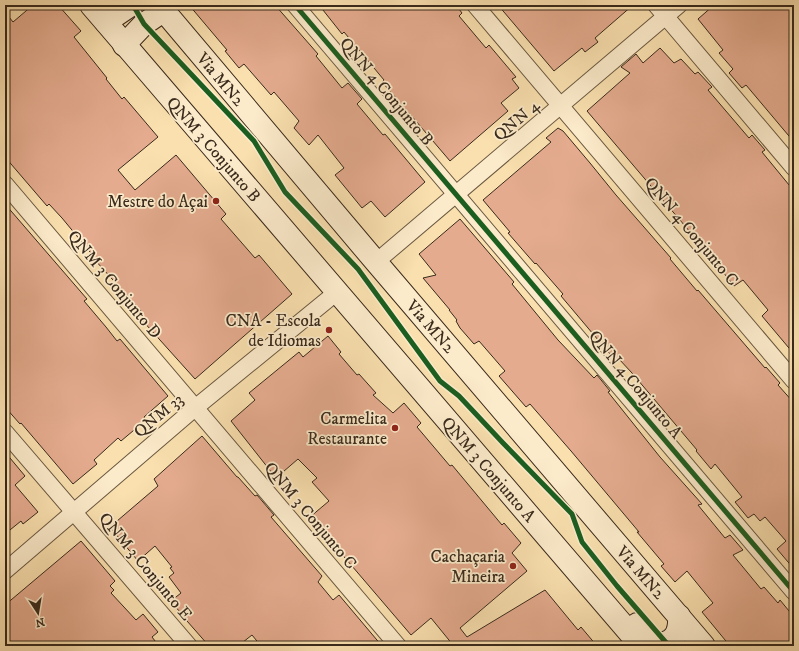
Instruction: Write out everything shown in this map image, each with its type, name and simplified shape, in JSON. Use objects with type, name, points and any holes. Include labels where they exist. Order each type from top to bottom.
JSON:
[{"type":"main road","name":"QNM 3 Conjunto B","points":[[91,5],[337,292]]},
{"type":"main road","points":[[106,22],[131,5]]},
{"type":"main road","points":[[124,45],[161,8]]},
{"type":"main road","name":"Via MN2","points":[[161,8],[704,646]]},
{"type":"main road","name":"QNM 3 Conjunto A","points":[[337,292],[641,646]]},
{"type":"main road","points":[[525,511],[569,545],[655,645],[666,642],[677,634],[679,616]]},
{"type":"street","name":"QNN 4 Conjunto B","points":[[295,5],[457,194]]},
{"type":"street","name":"QNN 4 Conjunto C","points":[[475,5],[794,381]]},
{"type":"street","name":"QNN 4","points":[[376,262],[561,106],[661,11],[679,5]]},
{"type":"street","points":[[661,11],[794,168]]},
{"type":"street","name":"QNM 3 Conjunto D","points":[[5,184],[195,408]]},
{"type":"street","name":"QNN 4 Conjunto A","points":[[457,194],[794,592]]},
{"type":"street","name":"QNM 33","points":[[5,570],[195,408],[337,292]]},
{"type":"street","name":"QNM 3 Conjunto C","points":[[195,408],[398,646]]},
{"type":"street","name":"QNM 3 Conjunto E","points":[[5,432],[189,646]]},
{"type":"building","points":[[33,5],[58,5],[81,31],[74,37],[122,99],[124,97],[158,137],[118,170],[135,190],[176,155],[226,214],[221,219],[255,258],[259,255],[292,294],[195,379],[142,320],[144,319],[139,313],[141,311],[94,259],[95,258],[62,218],[49,204],[47,206],[5,157],[5,12],[13,22]]},
{"type":"building","points":[[189,5],[275,5],[318,54],[316,56],[342,88],[348,83],[362,99],[357,104],[383,135],[385,134],[425,182],[385,217],[371,201],[362,208],[335,175],[344,168],[318,135],[309,145],[294,128],[299,121],[274,92],[271,95],[244,64],[239,68],[225,51],[227,50]]},
{"type":"building","points":[[319,5],[456,5],[462,13],[459,16],[486,48],[489,45],[516,77],[512,79],[519,88],[501,103],[508,111],[450,161],[409,113],[406,115],[393,99],[396,98],[382,82],[384,80],[344,32],[342,34]]},
{"type":"building","points":[[498,5],[633,5],[595,38],[598,42],[585,52],[582,48],[554,71]]},
{"type":"building","points":[[714,5],[794,5],[794,142],[746,85],[742,88],[729,73],[733,69],[719,53],[723,50],[698,19]]},
{"type":"building","points":[[660,48],[674,63],[681,59],[695,74],[698,72],[712,87],[708,90],[749,138],[752,135],[765,150],[762,152],[794,191],[794,354],[762,316],[768,310],[743,280],[734,286],[708,253],[587,111],[630,73],[621,67],[636,54],[643,63]]},
{"type":"building","points":[[558,128],[563,131],[671,258],[670,259],[697,291],[698,290],[765,368],[766,367],[780,383],[778,385],[794,403],[794,569],[777,549],[786,541],[765,517],[760,521],[754,514],[748,518],[735,502],[742,497],[715,464],[711,469],[696,451],[697,450],[632,373],[618,358],[615,360],[561,296],[563,294],[508,233],[510,232],[483,200],[551,142],[546,138]]},
{"type":"building","points":[[5,204],[87,299],[84,301],[117,341],[120,339],[168,396],[144,417],[146,420],[121,441],[118,438],[94,460],[97,464],[73,484],[21,423],[20,424],[5,407]]},
{"type":"building","points":[[460,219],[514,282],[512,284],[558,340],[594,378],[597,375],[610,391],[608,392],[660,457],[702,504],[698,505],[725,538],[730,535],[743,550],[733,555],[761,589],[764,587],[778,603],[780,600],[794,617],[794,646],[730,646],[702,612],[713,603],[687,571],[675,582],[661,566],[664,564],[637,532],[639,532],[571,451],[530,404],[526,407],[499,376],[505,371],[479,341],[474,344],[460,328],[456,321],[457,320],[450,310],[423,278],[436,275],[419,254]]},
{"type":"building","points":[[328,336],[341,352],[339,354],[357,375],[359,374],[376,393],[373,395],[393,413],[404,403],[421,423],[417,427],[450,466],[452,465],[502,525],[504,523],[521,543],[512,553],[527,571],[460,628],[467,637],[545,590],[578,630],[581,627],[597,646],[452,646],[453,645],[431,618],[411,635],[310,517],[329,501],[312,482],[317,478],[298,459],[276,478],[231,421],[255,400],[249,393],[299,352],[303,357]]},
{"type":"building","points":[[202,436],[237,477],[255,496],[257,495],[274,515],[271,517],[322,576],[318,582],[333,600],[339,595],[382,646],[261,646],[252,635],[238,646],[209,646],[187,621],[171,601],[181,593],[169,577],[174,573],[170,568],[172,567],[155,546],[138,561],[110,527],[158,486],[154,479]]},
{"type":"building","points":[[5,452],[25,476],[15,485],[38,512],[23,524],[21,521],[5,534]]},
{"type":"building","points":[[81,541],[115,581],[110,586],[114,590],[111,593],[136,620],[143,614],[158,632],[152,637],[159,646],[5,646],[5,605]]},
{"type":"cycle path","points":[[133,5],[144,24],[254,141],[285,192],[358,269],[440,381],[459,396],[572,514],[582,542],[617,586],[669,646]]},
{"type":"cycle path","points":[[295,5],[794,592]]},
{"type":"place","name":"Mestre do Açai","points":[[216,201]]},
{"type":"place","name":"CNA - Escola de Idiomas","points":[[329,330]]},
{"type":"place","name":"Carmelita Restaurante","points":[[395,428]]},
{"type":"place","name":"Cachaçaria Mineira","points":[[513,566]]}]
